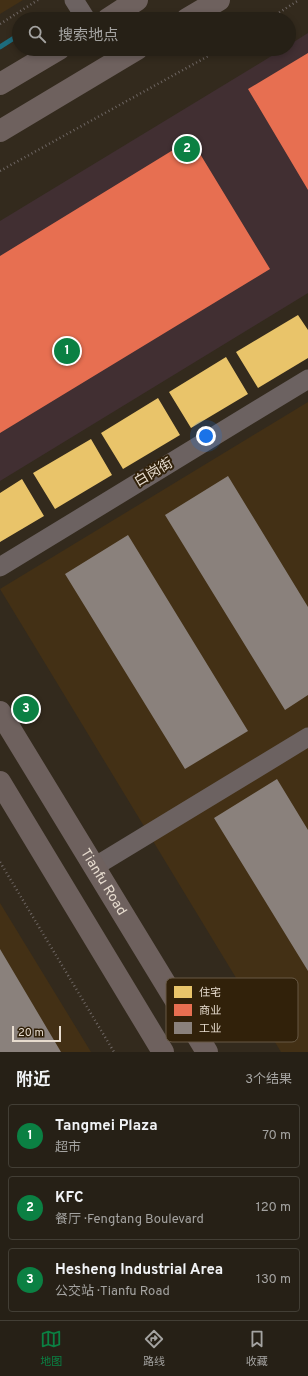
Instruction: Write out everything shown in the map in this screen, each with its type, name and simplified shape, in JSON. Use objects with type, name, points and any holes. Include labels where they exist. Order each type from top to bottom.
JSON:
[{"type":"main road","points":[[119,12],[137,0]]},
{"type":"main road","points":[[199,12],[219,0]]},
{"type":"main road","points":[[0,84],[47,56]]},
{"type":"main road","points":[[0,131],[125,56]]},
{"type":"main road","name":"Tianfu Road","points":[[0,712],[166,985]]},
{"type":"main road","points":[[0,782],[163,1052]]},
{"type":"main road","name":"Tianfu Road","points":[[201,1042],[207,1052]]},
{"type":"street","points":[[74,0],[82,12]]},
{"type":"street","name":"白岗街","points":[[0,566],[308,379]]},
{"type":"street","points":[[94,867],[308,737]]},
{"type":"path","points":[[19,12],[38,0]]},
{"type":"path","points":[[280,12],[299,0]]},
{"type":"path","points":[[0,24],[12,16]]},
{"type":"path","points":[[0,171],[208,56]]},
{"type":"path","points":[[0,862],[114,1052]]},
{"type":"shaded area","points":[[0,0],[23,0],[0,14]]},
{"type":"shaded area","points":[[308,33],[308,293],[0,481],[0,221],[271,56],[296,56],[296,41]]},
{"type":"shaded area","points":[[308,402],[308,1052],[281,1052],[275,1042],[298,1042],[298,978],[236,978],[0,589]]},
{"type":"shaded area","points":[[0,903],[91,1052],[0,1052]]},
{"type":"building: 住宅","points":[[298,315],[308,330],[308,358],[258,388],[236,352]]},
{"type":"building: 住宅","points":[[226,357],[248,394],[191,428],[169,392]]},
{"type":"building: 住宅","points":[[158,398],[180,435],[123,469],[101,433]]},
{"type":"building: 住宅","points":[[91,439],[112,475],[55,509],[33,473]]},
{"type":"building: 住宅","points":[[22,479],[44,516],[0,542],[0,493]]},
{"type":"building: 商业","points":[[308,53],[308,190],[248,89]]},
{"type":"building: 商业","points":[[191,139],[270,269],[0,433],[0,256]]},
{"type":"building: 工业","points":[[228,476],[308,607],[308,695],[285,710],[165,515]]},
{"type":"building: 工业","points":[[128,535],[248,731],[185,769],[65,574]]},
{"type":"building: 工业","points":[[277,779],[308,830],[308,971],[214,818]]},
{"type":"building: 工业","points":[[0,949],[61,1052],[0,1052]]},
{"type":"waterway","points":[[0,47],[12,39]]},
{"type":"place","name":"KFC","points":[[187,149]]},
{"type":"place","name":"Tangmei Plaza","points":[[67,351]]},
{"type":"place","name":"Hesheng Industrial Area","points":[[26,709]]}]
